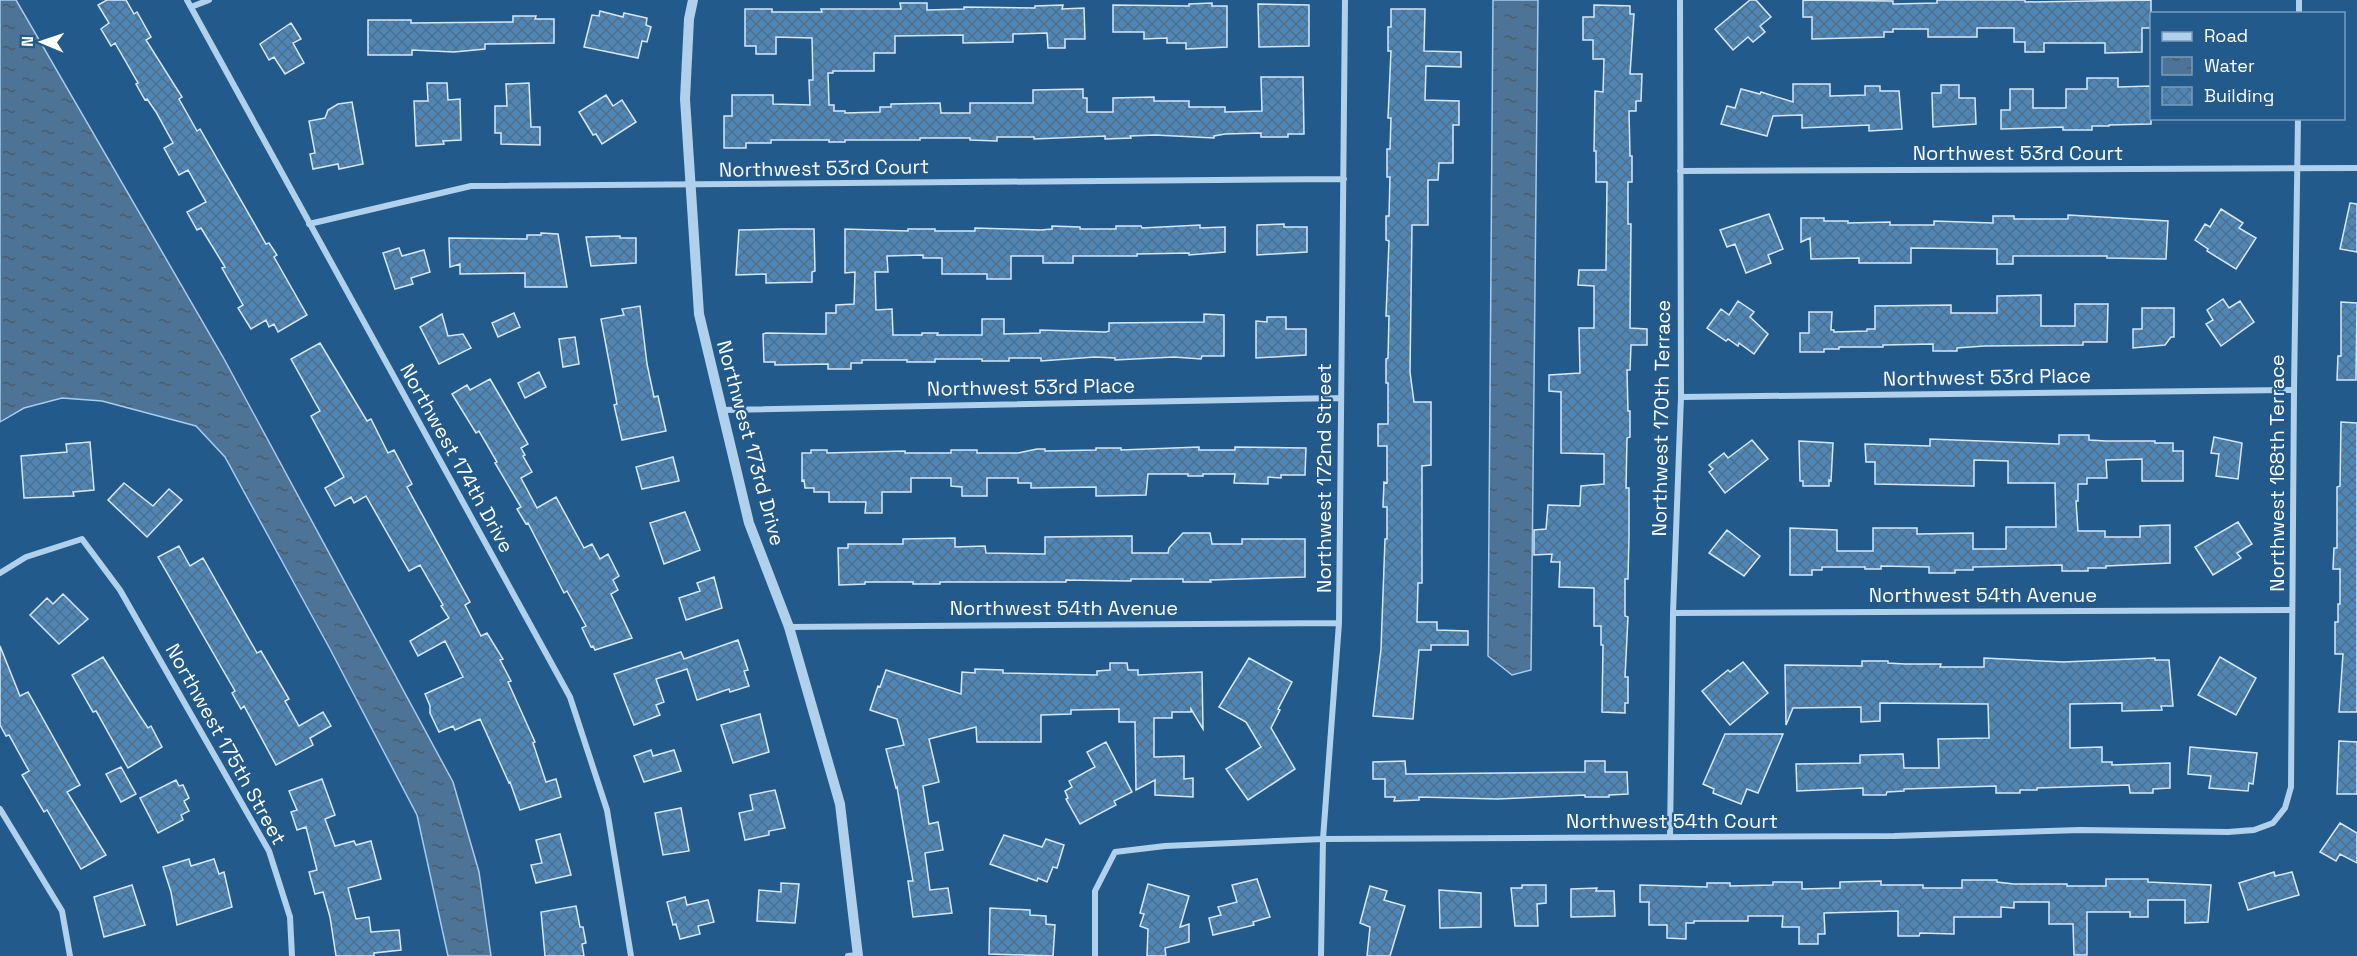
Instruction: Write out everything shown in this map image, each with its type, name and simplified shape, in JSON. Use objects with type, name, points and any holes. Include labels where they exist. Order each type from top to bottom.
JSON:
[{"type":"street","name":"Northwest 174th Drive","points":[[187,0],[570,697],[607,810],[631,956]]},
{"type":"street","points":[[191,7],[209,0]]},
{"type":"street","name":"Northwest 173rd Drive","points":[[693,0],[689,19],[685,99],[699,314],[749,523],[789,627],[840,804],[858,956]]},
{"type":"street","name":"Northwest 172nd Street","points":[[1321,956],[1323,840],[1339,623],[1345,0]]},
{"type":"street","name":"Northwest 170th Terrace","points":[[1670,837],[1673,613],[1681,397],[1680,0]]},
{"type":"street","name":"Northwest 168th Terrace","points":[[2273,823],[2285,808],[2291,787],[2298,120]]},
{"type":"street","name":"Northwest 53rd Court","points":[[1680,171],[2357,168]]},
{"type":"street","name":"Northwest 53rd Court","points":[[309,224],[471,186],[690,186],[1344,178]]},
{"type":"street","name":"Northwest 53rd Place","points":[[1681,397],[2294,390]]},
{"type":"street","name":"Northwest 53rd Place","points":[[723,410],[1340,398]]},
{"type":"street","name":"Northwest 175th Street","points":[[0,573],[26,557],[82,539],[120,590],[269,851],[290,917],[292,956]]},
{"type":"street","name":"Northwest 54th Avenue","points":[[1673,613],[2292,610]]},
{"type":"street","name":"Northwest 54th Avenue","points":[[789,627],[1339,623]]},
{"type":"street","points":[[0,809],[62,911],[70,956]]},
{"type":"street","name":"Northwest 54th Court","points":[[1095,956],[1095,891],[1115,852],[1165,846],[1323,840],[1894,836],[2080,830],[2228,832],[2254,830],[2273,823]]},
{"type":"street","points":[[848,956],[858,956]]},
{"type":"water","points":[[0,0],[16,0],[223,357],[453,782],[479,872],[491,956],[448,956],[417,815],[225,457],[196,426],[102,401],[62,398],[24,408],[0,422]]},
{"type":"water","points":[[1493,0],[1538,0],[1531,670],[1512,675],[1488,656]]},
{"type":"building","points":[[107,0],[126,0],[134,14],[137,12],[151,37],[146,40],[182,97],[179,99],[197,131],[200,129],[266,244],[269,243],[277,255],[274,257],[307,315],[278,332],[274,324],[269,327],[266,320],[251,329],[238,308],[243,305],[222,268],[225,267],[201,228],[197,230],[187,212],[206,202],[188,170],[179,175],[164,148],[173,143],[156,112],[147,99],[145,100],[115,43],[111,46],[101,29],[109,23],[98,5]]},
{"type":"building","points":[[1750,0],[1756,0],[1771,17],[1760,26],[1765,32],[1753,42],[1748,37],[1733,50],[1715,29]]},
{"type":"building","points":[[1803,0],[1893,1],[1893,4],[1937,3],[1937,0],[2025,0],[2025,2],[2151,0],[2150,28],[2142,28],[2142,52],[2105,53],[2105,43],[2044,43],[2044,52],[2025,52],[2025,42],[2014,42],[2014,28],[1977,28],[1977,37],[1928,37],[1928,29],[1893,29],[1893,32],[1884,32],[1884,37],[1812,39],[1812,17],[1803,17]]},
{"type":"building","points":[[900,3],[927,3],[927,10],[964,9],[964,7],[1035,8],[1035,6],[1063,5],[1062,9],[1084,8],[1085,39],[1065,39],[1065,48],[1048,48],[1047,33],[1013,34],[1013,42],[963,43],[963,35],[895,36],[895,53],[874,53],[874,71],[828,73],[829,105],[834,105],[834,111],[880,112],[880,107],[891,107],[891,104],[940,103],[941,113],[970,113],[970,103],[1033,103],[1033,90],[1083,89],[1083,98],[1087,98],[1087,112],[1113,112],[1113,98],[1154,97],[1154,101],[1189,101],[1189,107],[1225,107],[1225,112],[1262,111],[1261,77],[1303,77],[1304,134],[1288,134],[1288,137],[1261,137],[1261,133],[1225,134],[1214,136],[1214,138],[1155,135],[1105,139],[1105,136],[1034,139],[1034,137],[997,137],[997,141],[970,140],[970,138],[845,140],[845,142],[771,140],[771,143],[746,143],[746,148],[724,148],[724,116],[732,116],[732,95],[773,95],[773,104],[810,105],[809,80],[813,80],[812,38],[776,37],[776,54],[756,54],[756,46],[745,46],[745,9],[772,9],[772,12],[822,12],[821,9],[901,9]]},
{"type":"building","points":[[1212,3],[1212,6],[1227,6],[1227,47],[1186,49],[1186,43],[1167,43],[1167,38],[1144,39],[1144,32],[1113,32],[1113,5],[1189,6],[1189,4]]},
{"type":"building","points":[[1258,4],[1309,5],[1309,46],[1259,47]]},
{"type":"building","points":[[1594,5],[1630,6],[1630,14],[1634,14],[1630,74],[1642,74],[1641,101],[1636,101],[1636,111],[1629,111],[1632,182],[1628,182],[1628,224],[1631,224],[1630,328],[1647,329],[1647,345],[1631,345],[1630,370],[1627,370],[1630,437],[1627,438],[1626,488],[1629,488],[1629,536],[1628,579],[1625,579],[1625,616],[1628,617],[1625,677],[1628,677],[1628,703],[1625,703],[1625,713],[1602,712],[1603,645],[1601,645],[1601,626],[1594,626],[1594,588],[1559,587],[1560,562],[1551,562],[1552,554],[1534,555],[1534,530],[1546,529],[1548,505],[1580,506],[1581,486],[1604,484],[1604,454],[1561,453],[1561,392],[1549,391],[1549,375],[1580,373],[1579,328],[1594,328],[1594,286],[1578,285],[1579,270],[1606,270],[1607,182],[1596,182],[1596,151],[1594,151],[1595,91],[1603,92],[1604,59],[1593,59],[1593,40],[1583,40],[1583,17],[1594,17]]},
{"type":"building","points":[[1391,9],[1425,9],[1424,51],[1461,52],[1461,67],[1426,66],[1425,100],[1459,101],[1459,125],[1453,125],[1453,163],[1439,163],[1438,180],[1428,180],[1428,225],[1412,225],[1410,372],[1414,402],[1431,402],[1431,465],[1422,466],[1422,583],[1418,583],[1417,622],[1437,622],[1437,630],[1468,631],[1468,645],[1431,645],[1431,650],[1419,650],[1413,719],[1373,716],[1381,649],[1385,539],[1387,539],[1387,507],[1383,507],[1384,482],[1387,483],[1387,446],[1378,446],[1378,424],[1388,424],[1386,359],[1388,358],[1389,316],[1386,316],[1389,241],[1386,240],[1386,216],[1389,216],[1390,177],[1387,177],[1387,149],[1390,149],[1391,118],[1388,118],[1391,51],[1388,51],[1388,27],[1391,27]]},
{"type":"building","points":[[600,11],[623,17],[624,13],[647,18],[646,25],[651,27],[647,42],[642,41],[638,58],[584,47],[592,15],[599,16]]},
{"type":"building","points":[[513,16],[554,19],[554,43],[485,44],[485,49],[454,52],[412,50],[412,55],[368,55],[368,20],[411,20],[411,23],[513,22]]},
{"type":"building","points":[[291,23],[301,39],[293,43],[304,63],[285,74],[274,57],[269,60],[260,44]]},
{"type":"building","points":[[2087,78],[2118,78],[2118,87],[2150,86],[2151,124],[2092,126],[2092,130],[2063,130],[2063,127],[2001,129],[2001,110],[2010,110],[2010,89],[2033,89],[2033,108],[2066,108],[2066,89],[2087,89]]},
{"type":"building","points":[[427,83],[447,83],[448,100],[460,99],[461,140],[416,146],[414,101],[428,101]]},
{"type":"building","points":[[529,83],[531,127],[540,127],[540,145],[501,144],[501,133],[495,133],[495,106],[507,106],[506,84]]},
{"type":"building","points":[[1793,84],[1830,84],[1830,96],[1865,95],[1865,86],[1880,86],[1880,91],[1899,91],[1902,129],[1869,131],[1869,125],[1802,128],[1802,115],[1773,116],[1767,136],[1721,124],[1727,106],[1735,108],[1741,89],[1760,94],[1761,92],[1793,102]]},
{"type":"building","points":[[1941,85],[1959,85],[1959,98],[1975,98],[1976,124],[1933,127],[1932,93],[1941,93]]},
{"type":"building","points":[[606,95],[613,106],[622,100],[636,122],[602,144],[596,134],[593,135],[579,112]]},
{"type":"building","points":[[352,102],[363,164],[339,169],[338,164],[313,169],[310,154],[315,153],[309,121],[325,118],[328,110],[338,104]]},
{"type":"building","points":[[2350,203],[2357,204],[2357,252],[2340,249]]},
{"type":"building","points":[[2221,209],[2243,223],[2239,228],[2256,238],[2236,269],[2207,251],[2208,249],[2195,240],[2205,224],[2210,227]]},
{"type":"building","points":[[1769,214],[1783,249],[1768,255],[1771,263],[1746,273],[1735,244],[1727,247],[1720,230]]},
{"type":"building","points":[[2068,215],[2168,221],[2166,259],[2107,258],[2107,256],[2013,256],[2013,264],[1997,264],[1997,249],[1911,248],[1911,263],[1859,263],[1859,258],[1811,259],[1810,238],[1801,242],[1801,218],[1824,218],[1824,221],[1848,221],[1848,223],[1890,222],[1890,225],[1934,225],[1934,221],[1993,223],[1993,216],[2014,216],[2014,219],[2068,219]]},
{"type":"building","points":[[1284,224],[1284,227],[1307,227],[1307,252],[1257,255],[1257,225]]},
{"type":"building","points":[[1200,225],[1200,228],[1225,227],[1225,252],[1189,255],[1189,253],[1073,256],[1073,263],[1043,263],[1043,256],[1011,256],[1011,279],[987,279],[987,274],[942,274],[942,258],[923,258],[923,255],[887,256],[888,272],[875,272],[876,310],[892,309],[893,335],[938,333],[937,335],[982,335],[982,319],[1004,319],[1004,334],[1040,333],[1040,330],[1106,332],[1109,331],[1109,323],[1204,322],[1204,314],[1224,315],[1224,356],[1202,356],[1201,359],[1174,357],[1115,360],[1115,358],[1095,357],[1041,361],[1041,358],[1009,358],[1009,361],[935,359],[935,362],[862,360],[862,363],[851,363],[851,369],[828,369],[828,364],[775,365],[775,362],[764,362],[763,334],[826,334],[826,313],[836,313],[836,305],[854,304],[855,272],[845,273],[845,229],[975,231],[975,228],[1041,230],[1052,229],[1052,226],[1116,229],[1116,226],[1141,226],[1142,228]]},
{"type":"building","points":[[814,229],[815,271],[812,272],[812,282],[766,283],[766,274],[736,275],[739,230]]},
{"type":"building","points":[[541,233],[558,234],[567,287],[525,287],[525,273],[460,274],[460,264],[450,267],[449,238],[527,239],[527,235],[541,235]]},
{"type":"building","points":[[620,236],[620,238],[636,238],[636,263],[591,266],[586,237]]},
{"type":"building","points":[[399,248],[402,256],[424,250],[430,272],[411,278],[413,284],[395,289],[383,253]]},
{"type":"building","points":[[2041,295],[2041,326],[2075,326],[2075,304],[2108,304],[2107,342],[2083,342],[2083,345],[1984,346],[1957,348],[1957,351],[1933,351],[1933,344],[1883,345],[1883,347],[1839,347],[1839,349],[1824,349],[1824,352],[1800,352],[1800,333],[1809,333],[1809,312],[1832,312],[1831,330],[1834,332],[1867,331],[1867,329],[1875,329],[1875,306],[1951,305],[1951,313],[1997,313],[1997,296]]},
{"type":"building","points":[[2223,299],[2229,308],[2240,301],[2254,322],[2221,346],[2206,324],[2213,320],[2207,310]]},
{"type":"building","points":[[1738,301],[1754,312],[1750,317],[1768,334],[1754,354],[1739,343],[1738,346],[1728,339],[1726,341],[1707,328],[1721,309],[1729,315]]},
{"type":"building","points":[[2341,302],[2357,303],[2356,380],[2337,380],[2338,356],[2341,356]]},
{"type":"building","points":[[640,306],[647,364],[654,397],[658,396],[666,431],[622,440],[614,405],[617,404],[601,319],[624,315],[622,309]]},
{"type":"building","points":[[2142,308],[2174,308],[2174,337],[2171,337],[2165,345],[2133,348],[2133,329],[2142,329]]},
{"type":"building","points":[[514,313],[520,327],[498,337],[492,323]]},
{"type":"building","points":[[442,314],[448,336],[463,334],[471,348],[439,364],[420,327]]},
{"type":"building","points":[[1267,317],[1286,317],[1286,329],[1306,329],[1306,355],[1256,358],[1256,321],[1267,322]]},
{"type":"building","points":[[575,337],[579,364],[563,367],[559,339]]},
{"type":"building","points":[[320,343],[367,421],[371,419],[388,453],[394,450],[412,484],[407,487],[470,602],[465,605],[481,636],[487,633],[503,659],[500,660],[511,681],[508,682],[535,742],[533,743],[546,782],[556,779],[561,797],[520,810],[510,782],[480,719],[455,730],[453,726],[439,732],[430,713],[425,694],[463,677],[445,641],[418,656],[410,641],[449,618],[420,565],[409,571],[366,496],[354,503],[351,497],[335,506],[325,488],[344,477],[311,416],[320,411],[291,359]]},
{"type":"building","points":[[539,372],[546,387],[525,398],[518,383]]},
{"type":"building","points":[[490,379],[528,444],[521,448],[532,472],[521,478],[537,508],[556,497],[584,548],[592,544],[600,559],[608,554],[619,576],[613,580],[618,590],[611,594],[632,638],[595,650],[593,646],[591,647],[582,628],[586,626],[567,591],[564,593],[528,523],[526,524],[517,509],[521,507],[495,463],[497,462],[479,431],[476,433],[452,394],[467,385],[470,390]]},
{"type":"building","points":[[2341,422],[2357,423],[2357,712],[2339,712],[2343,654],[2335,654],[2335,622],[2338,622],[2338,604],[2340,604],[2340,569],[2333,569],[2334,548],[2337,548],[2337,487],[2340,486]]},
{"type":"building","points":[[2059,435],[2089,435],[2089,440],[2173,443],[2173,451],[2183,451],[2183,481],[2142,481],[2142,459],[2106,460],[2107,478],[2087,478],[2087,484],[2078,484],[2078,501],[2076,501],[2078,531],[2105,531],[2105,537],[2140,537],[2140,526],[2170,525],[2170,563],[2106,566],[2106,568],[2088,568],[2088,571],[2062,571],[2062,565],[1973,567],[1973,570],[1955,570],[1955,573],[1929,573],[1929,567],[1881,566],[1881,569],[1865,569],[1865,567],[1822,567],[1822,570],[1812,570],[1812,575],[1790,575],[1790,528],[1837,530],[1837,551],[1873,551],[1873,528],[1917,528],[1917,534],[1973,533],[1973,549],[2006,549],[2006,527],[2056,527],[2055,483],[2008,483],[2008,461],[1974,460],[1974,486],[1875,484],[1875,462],[1866,462],[1865,444],[1930,446],[1930,439],[2059,444]]},
{"type":"building","points":[[2214,437],[2242,443],[2238,479],[2216,476],[2219,454],[2211,453]]},
{"type":"building","points":[[1752,440],[1768,459],[1725,493],[1709,472],[1713,469],[1709,465],[1724,453],[1728,458]]},
{"type":"building","points":[[1799,441],[1833,443],[1829,486],[1803,486],[1803,481],[1800,481]]},
{"type":"building","points":[[90,442],[94,490],[73,492],[74,496],[24,498],[21,456],[67,452],[66,444]]},
{"type":"building","points":[[1199,447],[1199,450],[1235,450],[1235,447],[1306,448],[1305,475],[1268,477],[1268,484],[1234,483],[1235,474],[1188,476],[1188,474],[1148,474],[1146,495],[1096,496],[1096,487],[1031,488],[1031,483],[1018,483],[1018,478],[987,478],[987,496],[962,496],[962,487],[951,486],[951,478],[911,478],[911,492],[882,492],[882,513],[865,513],[866,502],[829,502],[829,492],[814,492],[814,488],[805,488],[804,480],[802,481],[802,453],[811,453],[811,450],[827,450],[827,453],[905,451],[905,453],[951,453],[951,450],[977,450],[977,453],[1018,453],[1037,449],[1045,449],[1045,451]]},
{"type":"building","points":[[673,457],[679,481],[642,489],[636,467]]},
{"type":"building","points":[[124,483],[153,506],[169,489],[182,500],[147,537],[108,500]]},
{"type":"building","points":[[685,512],[700,550],[664,564],[650,523]]},
{"type":"building","points":[[2238,522],[2252,544],[2237,553],[2241,558],[2213,575],[2195,547]]},
{"type":"building","points":[[1727,530],[1760,556],[1744,576],[1709,553]]},
{"type":"building","points":[[1183,533],[1210,533],[1212,544],[1242,544],[1242,539],[1305,539],[1305,577],[1210,580],[1211,582],[1183,582],[1183,579],[1131,579],[1131,581],[940,582],[940,584],[865,582],[865,584],[839,585],[838,548],[848,548],[848,544],[903,544],[903,539],[955,538],[955,547],[985,546],[986,553],[1045,554],[1045,537],[1132,536],[1132,553],[1168,553],[1169,548]]},
{"type":"building","points":[[179,546],[190,566],[203,558],[257,653],[261,651],[289,699],[285,701],[299,726],[323,712],[331,726],[310,738],[313,745],[276,765],[244,706],[241,709],[232,693],[235,691],[158,557]]},
{"type":"building","points":[[714,577],[722,608],[686,620],[679,598],[700,591],[697,583]]},
{"type":"building","points":[[63,594],[88,619],[59,644],[30,615],[47,598],[53,604]]},
{"type":"building","points":[[738,640],[748,670],[744,671],[749,686],[730,692],[729,689],[697,700],[687,669],[656,679],[664,702],[656,705],[660,715],[634,725],[614,674],[681,652],[684,659]]},
{"type":"building","points":[[0,646],[20,696],[28,692],[80,785],[67,792],[106,855],[81,869],[47,810],[44,812],[22,775],[29,771],[9,735],[6,736],[0,725]]},
{"type":"building","points":[[103,657],[148,728],[151,726],[162,747],[128,768],[96,711],[93,712],[72,675]]},
{"type":"building","points":[[2220,657],[2256,678],[2236,715],[2198,695]]},
{"type":"building","points":[[1249,658],[1292,682],[1271,728],[1295,769],[1248,800],[1226,769],[1261,747],[1246,722],[1219,707]]},
{"type":"building","points":[[1984,658],[2063,662],[2155,658],[2155,660],[2169,660],[2173,706],[2161,706],[2162,710],[2122,711],[2122,703],[2070,704],[2070,748],[2102,747],[2102,762],[2112,762],[2112,765],[2170,763],[2170,788],[2153,789],[2153,793],[2130,793],[2129,785],[2037,788],[2037,790],[2020,790],[2020,793],[1996,793],[1996,786],[1904,789],[1904,791],[1887,792],[1886,795],[1863,795],[1863,788],[1797,791],[1796,764],[1860,763],[1860,755],[1903,754],[1904,768],[1939,768],[1938,739],[1989,738],[1988,704],[1880,703],[1880,721],[1861,722],[1861,707],[1793,708],[1786,725],[1785,665],[1862,666],[1862,661],[1888,661],[1888,663],[1905,664],[1941,664],[1940,667],[1984,667]]},
{"type":"building","points":[[1743,662],[1768,693],[1730,725],[1702,691],[1728,670],[1730,672]]},
{"type":"building","points":[[1110,663],[1127,663],[1128,670],[1138,670],[1138,675],[1202,672],[1203,729],[1191,709],[1191,712],[1172,712],[1172,718],[1154,718],[1154,757],[1184,756],[1184,779],[1193,778],[1193,797],[1155,795],[1155,780],[1136,790],[1135,722],[1119,722],[1119,709],[1071,710],[1071,714],[1041,715],[1041,742],[977,742],[976,727],[929,739],[939,782],[923,786],[929,824],[938,822],[943,850],[925,853],[930,890],[948,888],[952,913],[913,917],[908,881],[913,881],[897,787],[886,749],[904,745],[897,719],[870,710],[886,670],[961,694],[962,672],[975,673],[975,669],[1003,670],[1003,673],[1097,675],[1097,671],[1110,670]]},
{"type":"building","points":[[760,714],[769,752],[733,763],[721,725]]},
{"type":"building","points":[[1725,734],[1783,734],[1758,793],[1747,789],[1741,804],[1713,793],[1714,789],[1703,784]]},
{"type":"building","points":[[2339,741],[2357,742],[2357,794],[2337,794]]},
{"type":"building","points":[[1106,742],[1132,792],[1114,801],[1116,805],[1080,824],[1066,799],[1068,798],[1065,791],[1072,787],[1069,781],[1095,767],[1087,752]]},
{"type":"building","points":[[2190,747],[2257,753],[2253,784],[2249,783],[2248,791],[2209,788],[2211,776],[2188,774]]},
{"type":"building","points":[[651,750],[653,756],[674,750],[681,771],[644,782],[634,756]]},
{"type":"building","points":[[1405,761],[1406,774],[1585,772],[1585,761],[1605,761],[1605,772],[1627,772],[1628,794],[1609,795],[1609,797],[1585,797],[1585,795],[1497,799],[1419,797],[1419,800],[1394,801],[1395,797],[1385,797],[1385,779],[1373,779],[1373,762]]},
{"type":"building","points":[[121,767],[136,794],[121,802],[106,774]]},
{"type":"building","points":[[322,779],[335,815],[325,819],[335,846],[354,841],[356,845],[371,841],[381,879],[348,888],[356,919],[369,917],[371,932],[399,930],[401,950],[374,953],[374,956],[336,956],[330,917],[323,892],[315,894],[309,872],[317,870],[306,827],[297,830],[291,812],[297,810],[289,791]]},
{"type":"building","points":[[176,780],[179,786],[183,785],[189,798],[184,801],[189,811],[181,815],[183,820],[158,833],[140,798]]},
{"type":"building","points":[[775,790],[785,828],[769,831],[769,835],[745,840],[739,813],[753,810],[750,795]]},
{"type":"building","points":[[681,808],[689,851],[663,855],[655,813]]},
{"type":"building","points":[[2340,823],[2357,833],[2357,863],[2340,854],[2336,861],[2320,852]]},
{"type":"building","points":[[560,834],[571,875],[536,883],[531,865],[542,863],[536,840]]},
{"type":"building","points":[[1004,835],[1042,847],[1046,839],[1064,845],[1057,868],[1053,867],[1047,882],[1038,878],[1037,881],[990,864]]},
{"type":"building","points":[[189,859],[191,866],[214,859],[219,874],[224,872],[232,907],[177,925],[171,892],[163,867]]},
{"type":"building","points":[[2274,872],[2275,876],[2292,872],[2299,895],[2248,910],[2239,883]]},
{"type":"building","points":[[1257,879],[1270,917],[1253,922],[1254,925],[1213,935],[1209,918],[1221,915],[1218,907],[1237,902],[1232,885]]},
{"type":"building","points":[[2106,879],[2148,879],[2148,882],[2211,885],[2208,922],[2185,923],[2185,900],[2148,900],[2148,917],[2130,917],[2130,912],[2087,912],[2087,955],[2074,955],[2073,924],[2049,924],[2049,902],[2014,902],[2014,908],[2001,907],[2001,917],[1954,917],[1954,934],[1920,933],[1919,936],[1898,936],[1898,911],[1824,913],[1825,934],[1818,934],[1818,944],[1799,944],[1799,927],[1782,927],[1783,916],[1748,916],[1748,921],[1694,921],[1694,923],[1686,923],[1686,939],[1667,938],[1667,925],[1649,925],[1649,902],[1640,902],[1640,885],[1707,887],[1707,883],[1730,883],[1730,886],[1802,882],[1802,889],[1840,888],[1840,882],[1881,881],[1881,885],[1962,888],[1962,880],[1997,880],[1997,882],[2014,884],[2106,886]]},
{"type":"building","points":[[781,883],[799,884],[795,923],[757,921],[759,890],[781,892]]},
{"type":"building","points":[[1148,884],[1189,896],[1180,927],[1189,924],[1189,942],[1165,948],[1166,956],[1147,956],[1148,929],[1140,926],[1144,914],[1140,913]]},
{"type":"building","points":[[132,885],[145,925],[104,937],[94,897]]},
{"type":"building","points":[[1522,885],[1546,885],[1546,903],[1537,904],[1538,926],[1515,926],[1511,888],[1522,888]]},
{"type":"building","points":[[1370,886],[1387,891],[1384,900],[1405,906],[1390,956],[1367,956],[1370,927],[1360,923]]},
{"type":"building","points":[[1597,888],[1596,891],[1614,891],[1615,916],[1571,917],[1571,889]]},
{"type":"building","points":[[1439,890],[1481,893],[1481,927],[1440,928]]},
{"type":"building","points":[[685,897],[687,905],[708,900],[714,922],[698,926],[700,934],[680,939],[676,924],[673,925],[667,902]]},
{"type":"building","points":[[576,906],[586,943],[582,944],[584,956],[545,956],[541,912]]},
{"type":"building","points":[[990,908],[1030,910],[1030,915],[1046,916],[1046,924],[1055,925],[1053,956],[989,954]]}]
